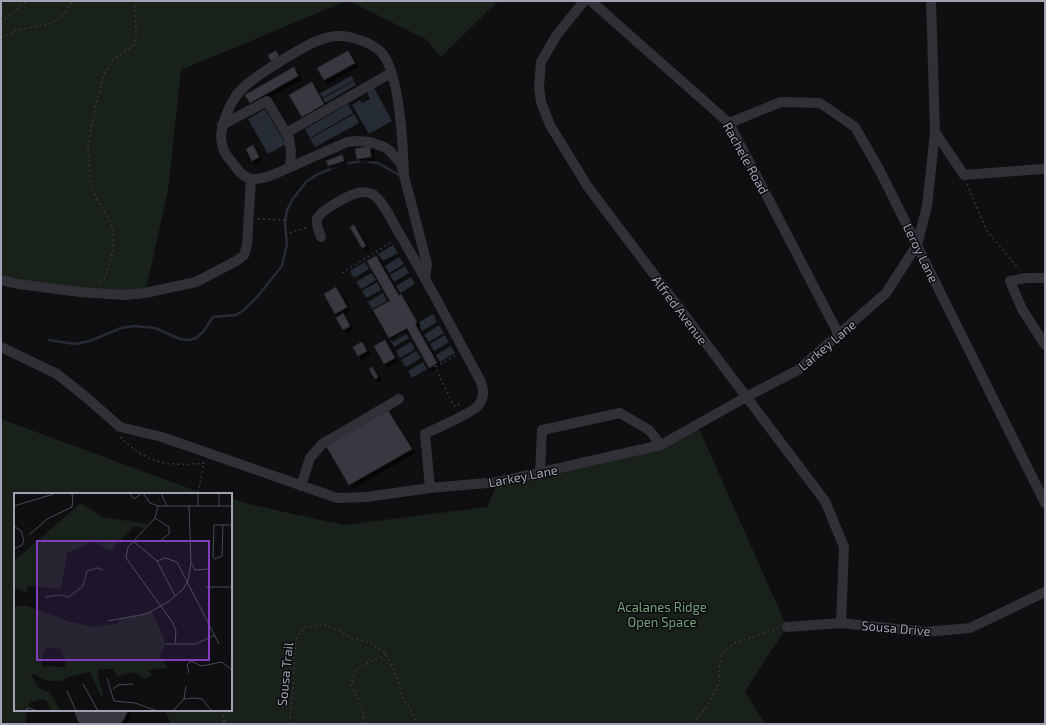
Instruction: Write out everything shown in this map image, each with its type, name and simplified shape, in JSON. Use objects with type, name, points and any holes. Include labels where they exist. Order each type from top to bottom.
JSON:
[{"type":"street","name":"Alfred Avenue","points":[[584,1],[556,36],[541,62],[541,102],[550,125],[588,188],[825,501],[844,548],[841,623]]},
{"type":"street","name":"Rachele Road","points":[[591,1],[729,123],[839,335]]},
{"type":"street","name":"Larkey Lane","points":[[1,347],[57,374],[120,427],[162,438],[337,498],[366,497],[430,488],[498,482],[661,445],[746,397],[798,370],[886,293],[917,245],[927,206],[935,132],[931,1]]},
{"type":"street","points":[[404,175],[397,97],[388,64],[380,51],[368,43],[353,37],[337,36],[321,39],[305,46],[262,73],[240,91],[230,107],[222,125],[222,143],[227,156],[241,174],[251,179],[270,176],[348,142],[370,142],[390,151],[401,164],[427,264],[425,279]]},
{"type":"street","points":[[286,133],[391,73]]},
{"type":"street","points":[[222,125],[267,101],[289,138],[291,151],[290,167]]},
{"type":"street","name":"Leroy Lane","points":[[729,123],[782,102],[820,103],[855,127],[880,170],[1045,503]]},
{"type":"street","points":[[935,132],[964,175],[1042,169]]},
{"type":"street","points":[[1,280],[18,284],[80,292],[125,295],[145,293],[196,282],[238,260],[244,255],[247,245],[251,179]]},
{"type":"street","points":[[321,237],[317,220],[321,213],[327,208],[357,193],[365,192],[372,194],[382,204],[401,236],[481,382],[484,390],[478,405],[466,413],[425,434],[430,488]]},
{"type":"street","points":[[1045,278],[1026,278],[1010,281],[1022,309],[1045,345]]},
{"type":"street","points":[[301,486],[310,458],[322,444],[400,399]]},
{"type":"street","points":[[540,473],[542,430],[620,413],[649,430],[661,445]]},
{"type":"street","name":"Sousa Drive","points":[[787,627],[841,623],[925,632],[970,628],[1045,592]]},
{"type":"path","points":[[1,22],[27,1]]},
{"type":"path","points":[[1,37],[17,31],[53,24],[63,16],[72,1]]},
{"type":"path","points":[[96,287],[105,278],[112,250],[113,231],[110,222],[96,200],[90,180],[88,145],[104,74],[113,60],[134,45],[136,37],[135,1]]},
{"type":"path","points":[[964,175],[987,231],[1026,278]]},
{"type":"path","points":[[248,218],[285,220],[286,234],[318,224]]},
{"type":"path","points":[[342,273],[401,236]]},
{"type":"path","points":[[464,350],[435,366],[454,406],[458,404],[466,413]]},
{"type":"path","points":[[198,493],[204,462]]},
{"type":"path","name":"Sousa Trail","points":[[289,724],[294,682],[294,656],[297,637],[305,627],[325,625],[338,630],[352,639],[369,642],[386,654],[396,674],[403,697],[418,724]]},
{"type":"path","points":[[693,724],[706,708],[720,681],[721,654],[736,643],[784,626],[787,627]]},
{"type":"path","points":[[364,724],[363,710],[351,685],[356,669],[386,654]]},
{"type":"path","points":[[223,711],[224,724]]},
{"type":"path","points":[[223,719],[228,724]]},
{"type":"green space","points":[[5,1],[346,1],[181,70],[168,191],[145,293],[125,295],[1,280],[1,5]]},
{"type":"green space","points":[[349,1],[498,1],[441,57],[427,40]]},
{"type":"green space","points":[[1,419],[199,492],[210,493],[14,493],[14,711],[27,711],[25,724],[1,724]]},
{"type":"green space","name":"Acalanes Ridge Open Space","points":[[697,424],[787,627],[745,691],[765,724],[171,724],[165,711],[232,711],[232,498],[248,504],[344,525],[487,507],[498,482],[661,445]]},
{"type":"shaded area","points":[[351,76],[354,80],[322,98],[319,94]]},
{"type":"shaded area","points":[[354,81],[356,85],[325,103],[322,99]]},
{"type":"shaded area","points":[[374,88],[392,121],[369,134],[352,105],[360,100],[362,103],[370,99],[367,92]]},
{"type":"shaded area","points":[[348,104],[353,113],[310,138],[305,129]]},
{"type":"shaded area","points":[[265,109],[286,144],[268,154],[248,119]]},
{"type":"shaded area","points":[[354,114],[359,123],[315,147],[310,139]]},
{"type":"shaded area","points":[[393,245],[398,253],[383,261],[378,254]]},
{"type":"shaded area","points":[[399,257],[404,264],[389,273],[385,266]]},
{"type":"shaded area","points":[[365,262],[369,269],[354,278],[350,271]]},
{"type":"shaded area","points":[[405,266],[409,273],[394,282],[390,275]]},
{"type":"shaded area","points":[[371,273],[376,280],[361,289],[356,282]]},
{"type":"shaded area","points":[[411,277],[415,284],[400,293],[396,286]]},
{"type":"shaded area","points":[[377,282],[381,290],[366,298],[362,291]]},
{"type":"shaded area","points":[[383,293],[387,301],[372,309],[368,302]]},
{"type":"shaded area","points":[[433,314],[437,322],[422,331],[418,323]]},
{"type":"shaded area","points":[[439,325],[444,333],[429,342],[424,335]]},
{"type":"shaded area","points":[[405,331],[409,338],[394,347],[390,340]]},
{"type":"shaded area","points":[[445,335],[449,342],[434,351],[430,344]]},
{"type":"shaded area","points":[[411,342],[415,349],[400,358],[396,351]]},
{"type":"shaded area","points":[[451,346],[455,353],[440,362],[436,355]]},
{"type":"shaded area","points":[[416,351],[421,358],[406,367],[401,360]]},
{"type":"shaded area","points":[[423,362],[427,369],[412,378],[408,371]]},
{"type":"building","points":[[276,51],[279,56],[271,61],[268,55]]},
{"type":"building","points":[[348,51],[355,63],[324,80],[317,68]]},
{"type":"building","points":[[294,67],[298,76],[250,103],[245,95]]},
{"type":"building","points":[[312,82],[324,104],[302,117],[289,95]]},
{"type":"building","points":[[253,145],[259,157],[252,161],[246,149]]},
{"type":"building","points":[[370,146],[371,157],[357,159],[355,149]]},
{"type":"building","points":[[342,155],[344,161],[328,166],[326,161]]},
{"type":"building","points":[[354,225],[366,246],[362,248],[350,227]]},
{"type":"building","points":[[376,256],[399,296],[401,294],[417,322],[415,324],[437,363],[429,368],[407,328],[389,338],[373,310],[390,301],[367,261]]},
{"type":"building","points":[[336,287],[347,307],[335,314],[324,294]]},
{"type":"building","points":[[343,313],[350,326],[343,330],[336,318]]},
{"type":"building","points":[[385,340],[395,358],[384,364],[374,346]]},
{"type":"building","points":[[362,342],[367,351],[358,356],[353,347]]},
{"type":"building","points":[[372,367],[378,377],[375,379],[369,369]]},
{"type":"building","points":[[387,409],[412,449],[349,485],[325,444]]},
{"type":"building","points":[[74,711],[128,711],[120,724],[81,724],[78,721]]},
{"type":"waterway","points":[[49,340],[75,344],[90,341],[121,328],[134,326],[155,328],[180,339],[189,340],[196,338],[203,332],[213,317],[236,315],[244,310],[257,297],[282,266],[287,244],[285,223],[287,210],[293,199],[306,182],[318,174],[344,164],[363,161],[378,163],[399,175]]}]
